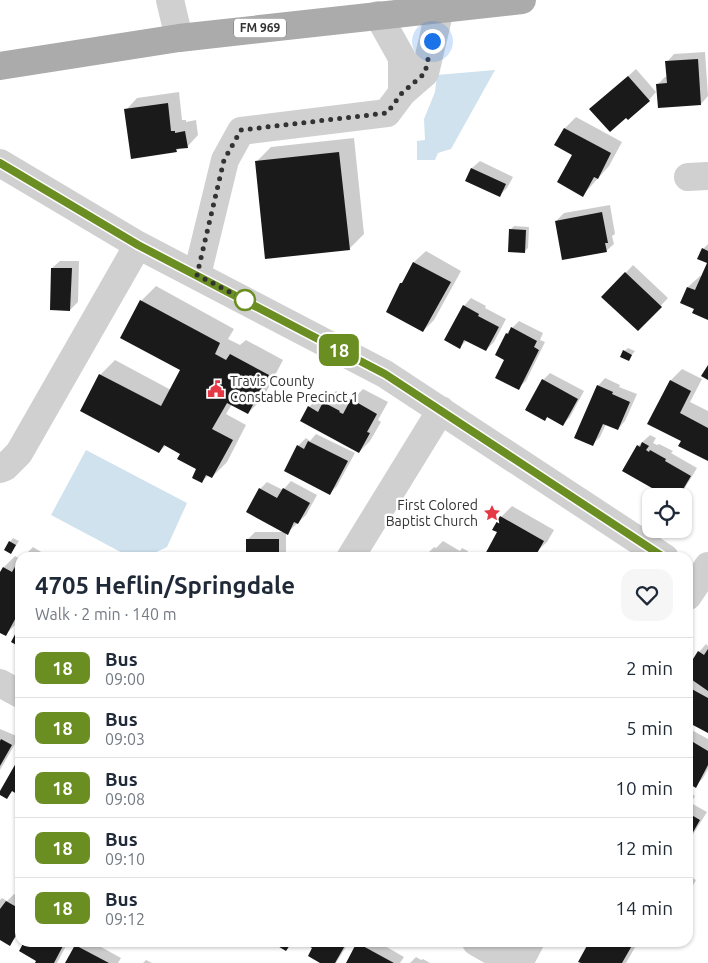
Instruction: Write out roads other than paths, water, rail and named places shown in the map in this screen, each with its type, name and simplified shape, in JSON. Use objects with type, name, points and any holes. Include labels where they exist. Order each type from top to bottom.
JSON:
[{"type":"main road","name":"FM 969","points":[[0,66],[179,38],[378,15],[408,6],[440,9],[522,0]]},
{"type":"street","points":[[170,0],[179,38]]},
{"type":"street","points":[[197,275],[224,160],[241,130],[387,113],[402,93],[425,73],[440,9]]},
{"type":"street","points":[[378,15],[402,58],[402,93]]},
{"type":"street","points":[[0,163],[138,245],[385,374],[441,410],[648,552]]},
{"type":"street","points":[[0,469],[5,467],[19,454],[138,245]]},
{"type":"street","points":[[354,552],[441,410]]},
{"type":"street","points":[[0,683],[15,691]]},
{"type":"street","points":[[485,947],[513,963]]},
{"type":"street","points":[[519,963],[527,947]]},
{"type":"water","points":[[495,70],[451,149],[438,153],[435,160],[417,160],[417,141],[425,140],[424,119],[435,92],[437,75]]},
{"type":"water","points":[[86,450],[187,503],[167,547],[156,552],[121,552],[51,515]]},
{"type":"place","name":"Travis County Constable Precinct 1","points":[[216,389]]},
{"type":"place","name":"First Colored Baptist Church","points":[[492,513]]}]
